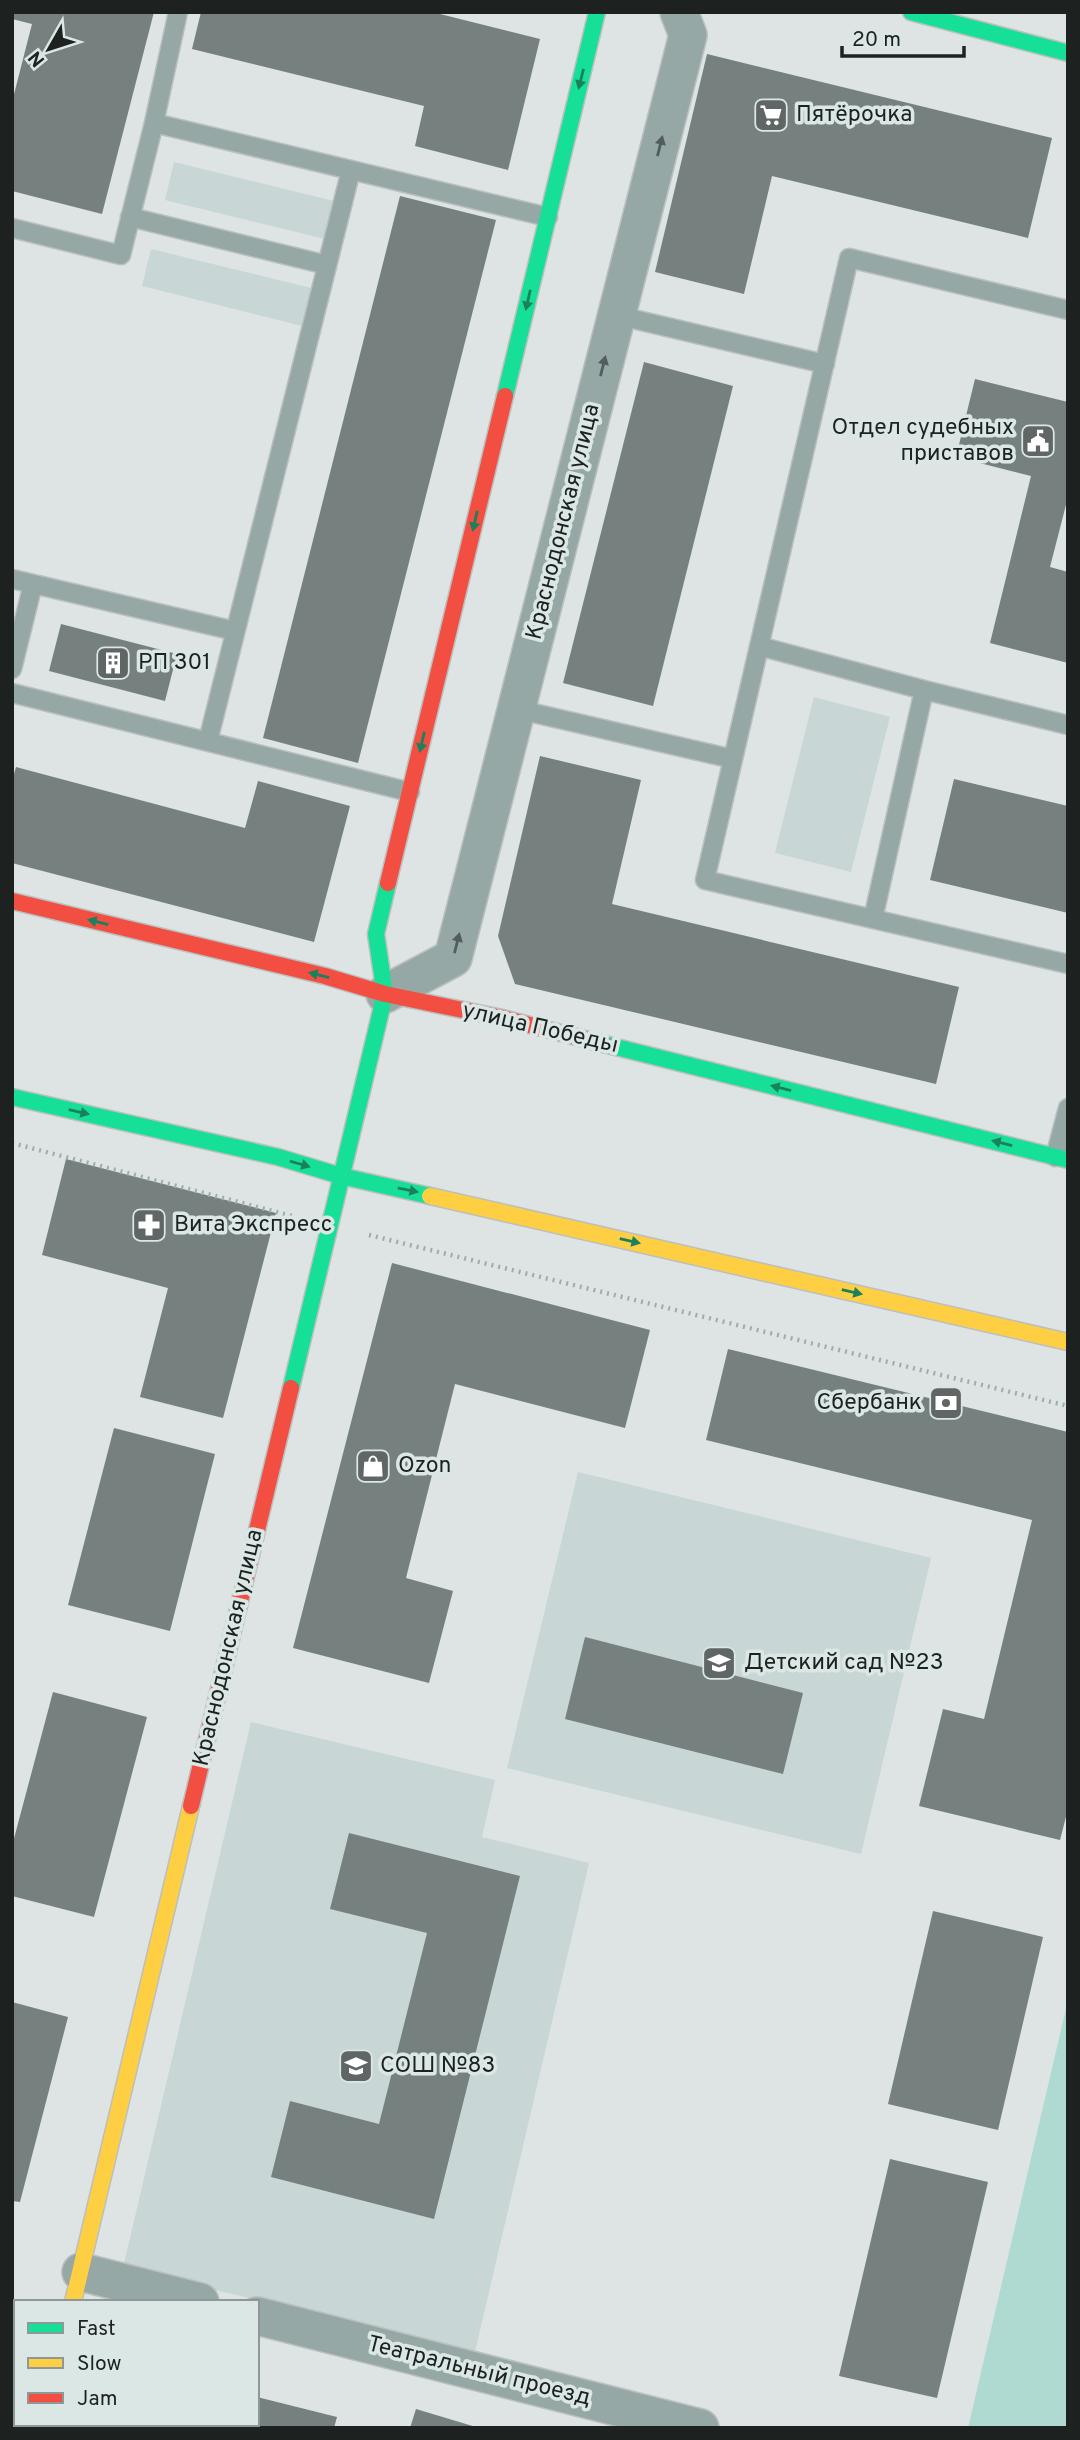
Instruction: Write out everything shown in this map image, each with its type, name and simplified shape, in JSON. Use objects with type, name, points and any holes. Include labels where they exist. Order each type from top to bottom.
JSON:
[{"type":"street","name":"Краснодонская улица","points":[[77,2287],[385,994],[376,934],[597,12]]},
{"type":"street","name":"Краснодонская улица","points":[[385,994],[453,958],[688,35],[679,12]]},
{"type":"street","points":[[911,12],[1068,53]]},
{"type":"street","name":"улица Победы","points":[[12,901],[325,976],[385,994],[502,1018],[1061,1158]]},
{"type":"street","points":[[12,1097],[278,1157],[341,1176],[1068,1342]]},
{"type":"street","points":[[77,2287],[184,2300]]},
{"type":"street","name":"Театральный проезд","points":[[259,2317],[700,2428]]},
{"type":"lane","points":[[12,228],[121,255],[178,12]]},
{"type":"lane","points":[[154,123],[548,217]]},
{"type":"lane","points":[[208,741],[351,170]]},
{"type":"lane","points":[[130,217],[327,265]]},
{"type":"lane","points":[[1068,310],[849,258],[705,880],[1068,964]]},
{"type":"lane","points":[[617,315],[825,364]]},
{"type":"lane","points":[[12,579],[235,631]]},
{"type":"lane","points":[[12,669],[33,584]]},
{"type":"lane","points":[[759,646],[1068,725]]},
{"type":"lane","points":[[873,919],[924,690]]},
{"type":"lane","points":[[12,692],[410,792]]},
{"type":"lane","points":[[516,709],[733,759]]},
{"type":"lane","points":[[1061,1158],[1068,1108]]},
{"type":"path","points":[[12,1143],[329,1225],[1068,1406]]},
{"type":"shaded area","points":[[174,162],[334,201],[325,239],[165,200]]},
{"type":"shaded area","points":[[151,249],[311,288],[302,326],[142,286]]},
{"type":"shaded area","points":[[814,697],[890,717],[851,872],[775,853]]},
{"type":"shaded area","name":"Детский сад №23","points":[[578,1472],[931,1558],[861,1854],[507,1768]]},
{"type":"shaded area","name":"СОШ №83","points":[[251,1722],[495,1780],[482,1837],[589,1863],[475,2352],[123,2268]]},
{"type":"green space","points":[[1068,2000],[1068,2428],[968,2428]]},
{"type":"building","points":[[12,12],[154,12],[102,214],[12,191],[12,102],[32,24],[12,19]]},
{"type":"building","points":[[201,12],[432,12],[540,39],[508,170],[415,146],[424,106],[192,49]]},
{"type":"building","points":[[707,54],[1052,138],[1028,238],[772,176],[744,294],[655,272]]},
{"type":"building","points":[[400,196],[496,220],[358,763],[263,738]]},
{"type":"building","points":[[644,362],[733,386],[653,706],[563,683]]},
{"type":"building","points":[[975,379],[1068,402],[1068,497],[1050,567],[1068,572],[1068,663],[990,643],[1031,476],[956,457]]},
{"type":"building","name":"РП 301","points":[[61,624],[177,654],[165,701],[49,671]]},
{"type":"building","points":[[540,756],[641,780],[612,904],[959,987],[936,1084],[515,984],[498,936]]},
{"type":"building","points":[[16,767],[245,828],[258,781],[350,806],[314,942],[12,863],[12,781]]},
{"type":"building","points":[[954,779],[1068,806],[1068,913],[930,880]]},
{"type":"building","points":[[66,1159],[276,1213],[223,1418],[140,1397],[168,1288],[42,1255]]},
{"type":"building","points":[[392,1263],[650,1330],[625,1428],[455,1384],[406,1578],[453,1591],[429,1683],[293,1648]]},
{"type":"building","points":[[728,1349],[1068,1432],[1068,1809],[1060,1840],[919,1806],[943,1709],[984,1719],[1032,1520],[706,1440]]},
{"type":"building","points":[[114,1428],[215,1454],[170,1631],[68,1605]]},
{"type":"building","points":[[585,1637],[803,1693],[783,1774],[565,1719]]},
{"type":"building","points":[[53,1692],[147,1717],[94,1917],[12,1896],[12,1846]]},
{"type":"building","points":[[349,1833],[520,1876],[434,2219],[271,2177],[290,2101],[379,2124],[427,1933],[330,1909]]},
{"type":"building","points":[[933,1911],[1043,1937],[998,2130],[888,2104]]},
{"type":"building","points":[[12,2002],[68,2017],[20,2202],[12,2201]]},
{"type":"building","points":[[890,2159],[988,2182],[937,2398],[839,2376]]},
{"type":"building","points":[[259,2398],[337,2417],[334,2428],[118,2428],[259,2426]]},
{"type":"building","points":[[416,2409],[476,2427],[476,2428],[410,2428]]},
{"type":"traffic: fast","points":[[505,396],[597,12]]},
{"type":"traffic: fast","points":[[911,12],[1068,53]]},
{"type":"traffic: fast","points":[[291,1388],[385,994],[376,934],[388,883]]},
{"type":"traffic: fast","points":[[604,1044],[1068,1160]]},
{"type":"traffic: fast","points":[[12,1097],[278,1157],[341,1176],[430,1196]]},
{"type":"traffic: slow","points":[[430,1196],[1068,1342]]},
{"type":"traffic: slow","points":[[73,2300],[191,1806]]},
{"type":"traffic: jam","points":[[388,883],[505,396]]},
{"type":"traffic: jam","points":[[12,901],[325,976],[385,994],[502,1018],[604,1044]]},
{"type":"traffic: jam","points":[[191,1806],[291,1388]]},
{"type":"place","name":"Пятёрочка","points":[[771,115]]},
{"type":"place","name":"Отдел судебных приставов","points":[[1038,441]]},
{"type":"place","name":"РП 301","points":[[113,663]]},
{"type":"place","name":"Вита Экспресс","points":[[149,1225]]},
{"type":"place","name":"Сбербанк","points":[[946,1403]]},
{"type":"place","name":"Ozon","points":[[373,1466]]},
{"type":"place","name":"Детский сад №23","points":[[719,1663]]},
{"type":"place","name":"СОШ №83","points":[[356,2066]]}]
